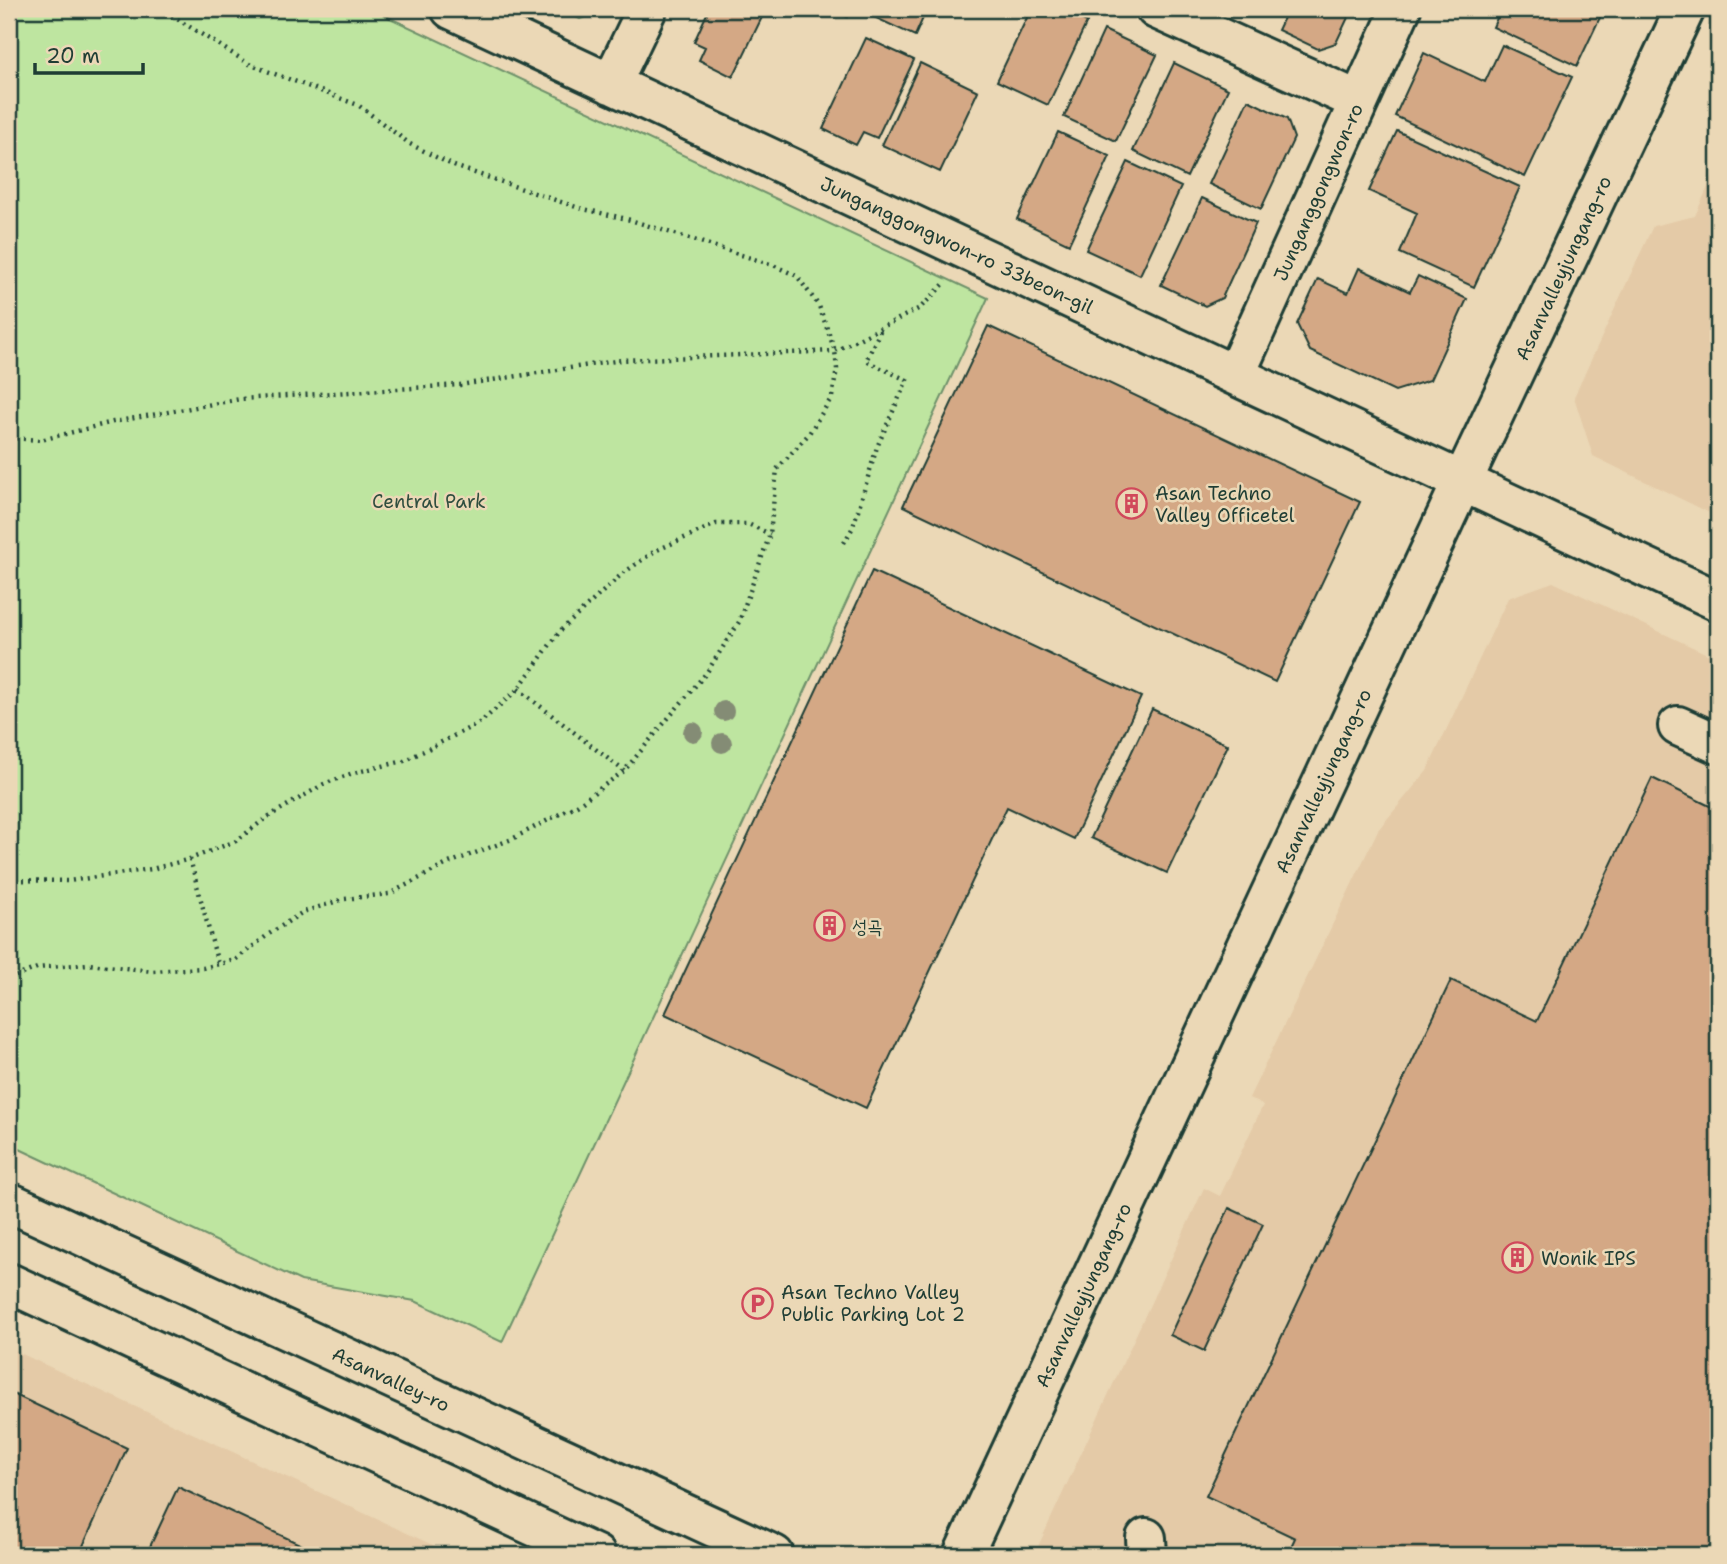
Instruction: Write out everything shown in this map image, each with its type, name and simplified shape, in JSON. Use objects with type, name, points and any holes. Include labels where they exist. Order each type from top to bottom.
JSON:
[{"type":"street","name":"Junganggongwon-ro 33beon-gil","points":[[451,9],[1718,601]]},
{"type":"street","points":[[611,84],[647,9]]},
{"type":"street","points":[[1156,9],[1359,101]]},
{"type":"street","name":"Junganggongwon-ro","points":[[1235,375],[1401,9]]},
{"type":"street","name":"Asanvalleyjungang-ro","points":[[963,1555],[1685,9]]},
{"type":"street","points":[[1678,726],[1718,744]]},
{"type":"street","name":"Asanvalley-ro","points":[[9,1202],[774,1555]]},
{"type":"street","points":[[9,1283],[596,1555]]},
{"type":"path","points":[[9,979],[37,968],[88,964],[152,971],[202,968],[235,960],[303,912],[344,899],[389,894],[449,863],[512,839],[578,804],[624,771],[707,672],[739,622],[770,534],[777,469],[808,435],[832,397],[837,369],[835,351],[819,306],[797,276],[773,265],[627,219],[579,208],[454,166],[410,144],[358,105],[251,65],[161,9]]},
{"type":"path","points":[[9,438],[41,439],[113,422],[240,399],[460,385],[622,360],[835,351],[920,308],[949,280]]},
{"type":"path","points":[[844,543],[853,527],[877,447],[907,380],[866,361],[881,328]]},
{"type":"path","points":[[9,880],[69,881],[152,869],[190,859],[236,841],[266,818],[324,784],[353,773],[404,761],[481,722],[518,689],[560,631],[622,574],[655,551],[716,524],[748,524],[770,534]]},
{"type":"path","points":[[518,689],[624,771]]},
{"type":"path","points":[[190,859],[218,964]]},
{"type":"shaded area","points":[[1718,164],[1718,517],[1593,456],[1574,397],[1653,226],[1695,216]]},
{"type":"shaded area","points":[[1553,582],[1718,659],[1718,1555],[1036,1555],[1204,1188],[1220,1196],[1253,1127],[1263,1105],[1249,1098],[1378,830],[1427,771],[1508,598]]},
{"type":"shaded area","points":[[9,1348],[454,1555],[9,1555]]},
{"type":"green space","name":"Central Park","points":[[9,9],[371,9],[988,298],[502,1342],[415,1301],[301,1281],[9,1144]]},
{"type":"green space","points":[[558,9],[611,9],[580,19]]},
{"type":"building","points":[[709,9],[766,9],[733,77],[699,60],[705,47],[694,42]]},
{"type":"building","points":[[829,9],[851,9],[847,17]]},
{"type":"building","points":[[927,9],[915,36],[861,11]]},
{"type":"building","points":[[1031,9],[1059,9],[1087,22],[1048,105],[997,81]]},
{"type":"building","points":[[1288,9],[1352,9],[1336,43],[1318,49],[1278,30]]},
{"type":"building","points":[[1501,9],[1604,9],[1577,66],[1493,27]]},
{"type":"building","points":[[1104,30],[1157,55],[1116,141],[1064,117]]},
{"type":"building","points":[[866,38],[914,60],[877,138],[863,132],[856,145],[823,129]]},
{"type":"building","points":[[1502,45],[1572,77],[1525,177],[1395,116],[1424,53],[1485,82]]},
{"type":"building","points":[[920,63],[978,91],[940,172],[882,145]]},
{"type":"building","points":[[1174,63],[1228,89],[1187,177],[1133,151]]},
{"type":"building","points":[[1248,100],[1287,119],[1294,138],[1261,209],[1209,184]]},
{"type":"building","points":[[1397,131],[1520,187],[1474,287],[1400,253],[1417,213],[1369,191]]},
{"type":"building","points":[[1058,132],[1110,156],[1069,244],[1017,219]]},
{"type":"building","points":[[1128,162],[1181,187],[1140,275],[1086,250]]},
{"type":"building","points":[[1202,198],[1256,223],[1222,298],[1205,306],[1161,285]]},
{"type":"building","points":[[1359,268],[1410,292],[1418,276],[1467,299],[1430,380],[1395,391],[1310,351],[1297,324],[1318,279],[1348,293]]},
{"type":"building","name":"Asan Techno Valley Officetel","points":[[988,326],[1360,502],[1275,682],[903,506]]},
{"type":"building","name":"성곡","points":[[872,571],[1141,697],[1074,839],[1007,807],[866,1108],[665,1014]]},
{"type":"building","points":[[1152,709],[1228,745],[1167,873],[1091,838]]},
{"type":"building","name":"Wonik IPS","points":[[1652,778],[1718,810],[1718,1555],[1287,1555],[1295,1538],[1206,1496],[1451,980],[1537,1021]]},
{"type":"building","points":[[1229,1208],[1263,1224],[1204,1351],[1170,1335]]},
{"type":"building","points":[[9,1392],[127,1448],[79,1555],[9,1555]]},
{"type":"building","points":[[178,1487],[323,1555],[146,1555]]},
{"type":"place","name":"Asan Techno Valley Officetel","points":[[1132,504]]},
{"type":"place","name":"성곡","points":[[829,926]]},
{"type":"place","name":"Wonik IPS","points":[[1518,1258]]},
{"type":"place","name":"Asan Techno Valley Public Parking Lot 2","points":[[758,1303]]}]
